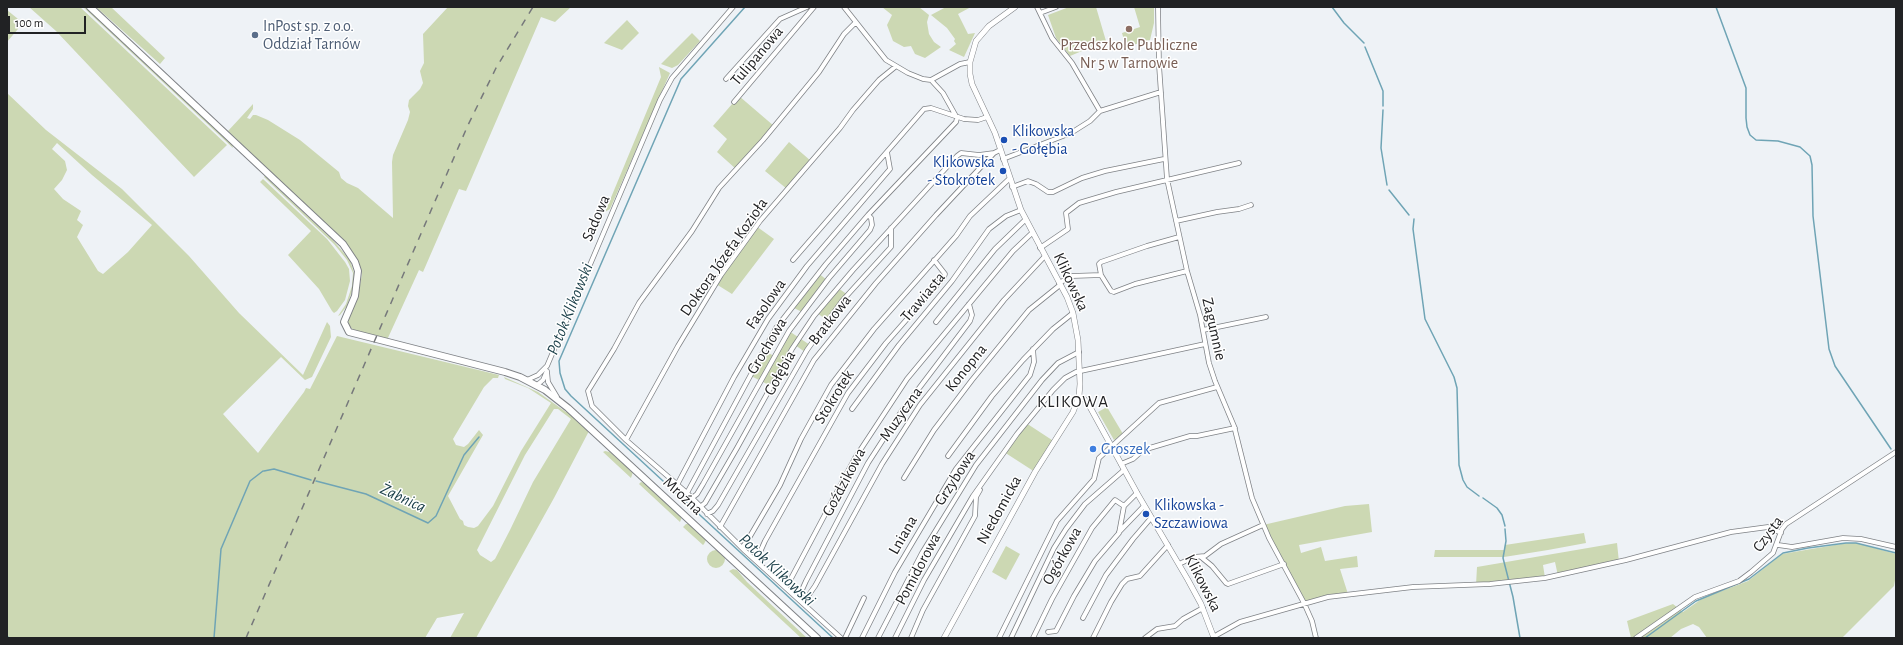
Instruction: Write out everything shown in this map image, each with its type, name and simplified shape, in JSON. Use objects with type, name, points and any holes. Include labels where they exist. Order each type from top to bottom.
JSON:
[{"type":"main road","points":[[90,7],[342,244],[355,262],[359,277],[355,296],[344,322],[345,326],[352,334],[505,372],[527,380]]},
{"type":"main road","name":"Mroźna","points":[[527,380],[558,399],[817,638]]},
{"type":"street","name":"Sadowa","points":[[527,380],[538,376],[547,366],[660,100],[672,78],[733,7]]},
{"type":"street","name":"Tulipanowa","points":[[726,79],[780,19],[808,7]]},
{"type":"street","name":"Tulipanowa","points":[[734,102],[814,7]]},
{"type":"street","points":[[844,7],[886,60],[896,67],[923,79],[931,80],[960,64],[970,62]]},
{"type":"street","name":"Klikowska","points":[[1015,7],[989,26],[972,49],[970,62],[972,84],[995,134],[1020,210],[1060,284],[1073,313],[1077,328],[1080,371],[1079,396],[1084,399],[1090,407],[1144,506],[1179,564],[1203,608],[1214,637]]},
{"type":"street","points":[[1037,7],[1052,38],[1072,64],[1100,111]]},
{"type":"street","points":[[1040,13],[1056,7]]},
{"type":"street","name":"Zagumnie","points":[[1158,7],[1164,159],[1187,271],[1203,330],[1205,344],[1217,388],[1235,428],[1252,498],[1263,525],[1304,603],[1312,621],[1316,638]]},
{"type":"street","points":[[841,638],[742,548],[692,498],[626,440],[592,406],[588,391],[639,304],[692,231],[719,188],[763,140],[819,72],[844,34],[856,22]]},
{"type":"street","name":"Doktora Józefa Kozioła","points":[[626,440],[678,346],[721,275],[760,221],[879,80],[896,67]]},
{"type":"street","points":[[931,80],[943,93],[958,118],[978,120],[987,116]]},
{"type":"street","points":[[1003,159],[1071,133],[1090,121],[1100,111],[1161,92]]},
{"type":"street","name":"Fasolowa","points":[[793,260],[920,112],[928,107],[958,118]]},
{"type":"street","name":"Grochowa","points":[[686,493],[776,328],[826,264],[868,215],[956,122],[958,118]]},
{"type":"street","name":"Gołębia","points":[[700,506],[705,503],[792,349],[814,316],[891,228],[957,156],[961,153],[976,155],[994,153],[1000,150]]},
{"type":"street","name":"Fasolowa","points":[[677,485],[734,377],[768,319],[807,266],[890,169],[887,152]]},
{"type":"street","name":"Bratkowa","points":[[720,527],[814,360],[893,263],[994,153]]},
{"type":"street","points":[[1012,187],[1028,181],[1036,184],[1048,192],[1053,192],[1082,178],[1105,171],[1164,159]]},
{"type":"street","points":[[1040,248],[1068,229],[1066,213],[1079,203],[1167,179],[1239,163]]},
{"type":"street","name":"Stokrotek","points":[[742,548],[780,485],[801,439],[831,385],[874,328],[956,236],[970,216],[1009,179]]},
{"type":"street","points":[[1176,221],[1217,212],[1239,210],[1251,205]]},
{"type":"street","name":"Trawiasta","points":[[852,409],[899,345],[952,281],[989,229],[1006,216],[1020,210]]},
{"type":"street","name":"Grochowa","points":[[692,498],[697,494],[789,331],[829,278],[870,230],[872,225],[871,218],[868,215]]},
{"type":"street","points":[[936,322],[995,249],[1025,220]]},
{"type":"street","name":"Gołębia","points":[[707,514],[713,511],[718,505],[806,350],[842,301],[891,247],[891,228]]},
{"type":"street","name":"Goździkowa","points":[[786,588],[869,434],[907,379],[1013,251],[1032,233]]},
{"type":"street","points":[[1180,237],[1147,246],[1101,262],[1099,264],[1101,275],[1111,292],[1114,292],[1135,284],[1187,271]]},
{"type":"street","name":"Muzyczna","points":[[800,600],[808,596],[815,586],[882,464],[916,410],[1004,300],[1045,256]]},
{"type":"street","name":"Stokrotek","points":[[756,561],[765,541],[848,394],[886,343],[944,277],[945,274],[934,260]]},
{"type":"street","name":"Konopna","points":[[904,478],[934,430],[972,380],[1029,310],[1072,276],[1101,275]]},
{"type":"street","name":"Goździkowa","points":[[800,600],[801,592],[806,581],[868,463],[901,412],[970,321],[972,315],[969,304]]},
{"type":"street","points":[[948,456],[992,396],[1033,349],[1053,329],[1073,313]]},
{"type":"street","points":[[1203,330],[1266,317]]},
{"type":"street","name":"Pomidorowa","points":[[895,638],[924,580],[973,496],[989,472],[1052,390],[1072,373],[1205,344]]},
{"type":"street","name":"Lniana","points":[[862,638],[894,572],[956,469],[1030,374],[1034,362],[1033,349]]},
{"type":"street","name":"Grzybowa","points":[[878,638],[922,554],[987,450],[1051,369],[1078,352]]},
{"type":"street","points":[[547,366],[548,382],[558,399]]},
{"type":"street","points":[[537,385],[545,377],[547,371]]},
{"type":"street","points":[[537,385],[538,376]]},
{"type":"street","points":[[1000,638],[1060,516],[1094,479],[1099,458],[1159,403],[1217,388]]},
{"type":"street","name":"Niedomicka","points":[[944,638],[1025,489],[1073,412],[1079,396]]},
{"type":"street","points":[[1121,464],[1133,458],[1143,450],[1190,436],[1197,436],[1235,428]]},
{"type":"street","name":"Czysta","points":[[1636,638],[1694,597],[1739,581],[1773,553],[1778,545],[1781,533],[1786,524],[1896,452]]},
{"type":"street","points":[[1011,638],[1054,548],[1076,514],[1111,480],[1124,470]]},
{"type":"street","name":"Pomidorowa","points":[[911,638],[928,600],[975,516],[976,497],[988,478],[989,472]]},
{"type":"street","points":[[1118,532],[1124,506],[1137,493]]},
{"type":"street","name":"Ogórkowa","points":[[1033,638],[1052,599],[1092,528],[1115,500],[1124,506]]},
{"type":"street","points":[[1048,632],[1056,631],[1092,566],[1118,532],[1144,506]]},
{"type":"street","points":[[1083,618],[1106,575],[1151,518]]},
{"type":"street","points":[[1179,564],[1201,557],[1221,544],[1263,525]]},
{"type":"street","points":[[1214,637],[1240,622],[1328,597],[1413,587],[1490,584],[1545,578],[1626,560],[1731,532],[1768,527],[1781,533]]},
{"type":"street","points":[[1778,545],[1792,547],[1843,538],[1861,539],[1896,547]]},
{"type":"street","points":[[1093,638],[1122,584],[1127,579],[1140,576],[1168,545]]},
{"type":"street","points":[[1201,557],[1212,566],[1228,584],[1284,564]]},
{"type":"street","points":[[845,638],[864,598]]},
{"type":"street","points":[[1145,638],[1157,629],[1175,626],[1183,618],[1203,608]]},
{"type":"green space","points":[[29,7],[80,7],[227,145],[194,177],[56,31]]},
{"type":"green space","points":[[83,7],[85,7],[232,144],[233,148]]},
{"type":"green space","points":[[96,7],[111,7],[165,58],[160,64]]},
{"type":"green space","points":[[448,7],[571,7],[555,22],[541,17],[466,191],[459,189],[423,272],[419,270],[387,340],[355,331],[349,326],[348,320],[358,296],[362,274],[358,261],[351,250],[228,131],[253,104],[253,109],[247,118],[250,119],[253,115],[256,115],[268,120],[300,140],[339,172],[341,178],[347,183],[358,188],[393,218],[393,155],[408,120],[410,112],[408,106],[409,100],[420,89],[423,83],[420,71],[424,63],[423,34]]},
{"type":"green space","points":[[882,7],[919,7],[929,15],[927,22],[929,34],[934,42],[941,47],[925,58],[915,54],[911,46],[904,47],[893,41],[887,25],[892,15]]},
{"type":"green space","points":[[946,7],[971,7],[958,14],[968,34],[975,33],[964,57],[949,50],[956,44],[954,41],[955,39],[947,28],[931,15]]},
{"type":"green space","points":[[1069,7],[1096,7],[1106,41],[1070,56],[1056,38],[1048,15]]},
{"type":"green space","points":[[1134,7],[1154,7],[1154,23],[1150,40],[1126,47],[1122,33],[1140,27]]},
{"type":"green space","points":[[7,10],[23,23],[7,42]]},
{"type":"green space","points":[[627,20],[639,33],[622,50],[604,43]]},
{"type":"green space","points":[[692,33],[700,41],[678,65],[672,68],[661,64]]},
{"type":"green space","points":[[659,67],[670,73],[610,209],[605,212],[661,77]]},
{"type":"green space","points":[[7,93],[46,130],[122,189],[189,256],[239,313],[303,375],[327,322],[330,326],[331,337],[312,377],[305,380],[281,357],[223,414],[258,453],[306,388],[310,389],[337,336],[499,375],[498,378],[493,378],[484,387],[453,439],[456,445],[464,447],[479,430],[483,435],[448,496],[460,519],[463,521],[464,525],[468,527],[474,528],[478,526],[493,506],[521,451],[551,403],[528,388],[505,379],[504,377],[538,392],[566,412],[567,411],[589,431],[554,498],[476,638],[450,638],[464,613],[437,618],[425,638],[7,638]],"holes":[[[57,143],[92,175],[152,225],[128,252],[103,274],[98,271],[77,237],[83,225],[77,220],[81,211],[63,199],[54,189],[62,180],[67,170],[65,161],[52,149]],[[554,409],[558,409],[571,419],[533,482],[495,559],[491,562],[480,555],[477,550],[525,455]]]},
{"type":"green space","points":[[739,96],[774,126],[736,169],[717,152],[727,139],[713,126]]},
{"type":"green space","points":[[789,142],[811,161],[787,189],[765,171]]},
{"type":"green space","points":[[265,176],[332,239],[350,260],[354,273],[353,288],[347,306],[340,315],[338,316],[346,304],[352,286],[353,273],[347,260],[334,244],[264,177]]},
{"type":"green space","points":[[263,179],[327,239],[349,269],[350,281],[345,300],[334,313],[319,289],[288,255],[311,231],[260,182]]},
{"type":"green space","points":[[756,226],[774,239],[732,294],[716,284]]},
{"type":"green space","points":[[818,273],[827,280],[802,312],[792,307]]},
{"type":"green space","points":[[838,288],[848,295],[828,321],[817,313]]},
{"type":"green space","points":[[789,331],[810,345],[805,352],[795,345],[771,386],[749,375],[763,350],[774,356]]},
{"type":"green space","points":[[1107,407],[1123,434],[1114,440],[1098,412]]},
{"type":"green space","points":[[1026,423],[1055,442],[1035,472],[1004,452]]},
{"type":"green space","points":[[603,452],[610,452],[633,472],[631,478]]},
{"type":"green space","points":[[641,482],[645,483],[682,517],[680,522],[639,484]]},
{"type":"green space","points":[[1369,504],[1372,532],[1299,545],[1301,553],[1321,547],[1325,561],[1357,556],[1358,567],[1340,569],[1348,594],[1304,603],[1263,525],[1345,506]]},
{"type":"green space","points":[[686,524],[689,524],[706,540],[703,545],[683,527]]},
{"type":"green space","points":[[1584,533],[1586,543],[1548,550],[1504,557],[1434,557],[1435,550],[1504,550],[1505,545]]},
{"type":"green space","points":[[1617,543],[1619,562],[1558,576],[1555,562],[1543,565],[1545,578],[1476,585],[1477,567]]},
{"type":"green space","points":[[1847,543],[1856,543],[1896,554],[1896,575],[1894,586],[1842,638],[1707,638],[1699,627],[1693,624],[1681,629],[1670,638],[1631,638],[1627,621],[1673,604],[1683,612],[1703,598],[1748,581],[1782,554]]},
{"type":"green space","points":[[1006,546],[1020,554],[1006,580],[992,572]]},
{"type":"green space","points":[[716,550],[722,553],[725,559],[722,565],[716,568],[710,565],[707,559],[710,553]]},
{"type":"green space","points":[[733,569],[737,570],[747,582],[807,638],[801,638],[729,571]]},
{"type":"waterway","name":"Potok Klikowski","points":[[745,7],[681,79],[559,361],[560,373],[565,389],[571,396],[833,638]]},
{"type":"waterway","points":[[1332,7],[1344,23],[1364,43]]},
{"type":"waterway","points":[[1716,7],[1746,88],[1746,118],[1750,135],[1756,140],[1778,141],[1800,147],[1810,156],[1812,165],[1813,216],[1829,349],[1835,366],[1891,449]]},
{"type":"waterway","points":[[1365,47],[1383,91],[1383,106]]},
{"type":"waterway","points":[[1383,110],[1381,148],[1387,185]]},
{"type":"waterway","points":[[1389,190],[1409,215]]},
{"type":"waterway","points":[[1414,219],[1413,229],[1425,319],[1454,377],[1457,388],[1459,465],[1463,480],[1467,487],[1479,496]]},
{"type":"waterway","name":"Żabnica","points":[[316,481],[366,494],[428,523],[436,516],[464,455],[479,437]]},
{"type":"waterway","name":"Żabnica","points":[[264,471],[274,469],[311,480]]},
{"type":"waterway","name":"Żabnica","points":[[214,638],[221,549],[250,481],[263,471]]},
{"type":"waterway","points":[[1483,498],[1497,508],[1502,515],[1505,526]]},
{"type":"waterway","points":[[1505,529],[1506,541],[1503,558],[1513,597],[1520,638]]},
{"type":"waterway","points":[[1645,638],[1696,601],[1749,579],[1783,553],[1846,543],[1856,543],[1896,553]]},
{"type":"railway","points":[[246,638],[468,125],[496,68],[533,7]]},
{"type":"place","name":"Przedszkole Publiczne Nr 5 w Tarnowie","points":[[1129,29]]},
{"type":"place","name":"InPost sp. z o.o. Oddział Tarnów","points":[[255,35]]},
{"type":"place","name":"Klikowska - Gołębia","points":[[1004,140]]},
{"type":"place","name":"Klikowska - Stokrotek","points":[[1003,171]]},
{"type":"place","name":"Groszek","points":[[1093,449]]},
{"type":"place","name":"Klikowska - Szczawiowa","points":[[1146,514]]},
{"type":"district","name":"KLIKOWA","points":[[1073,402]]}]
